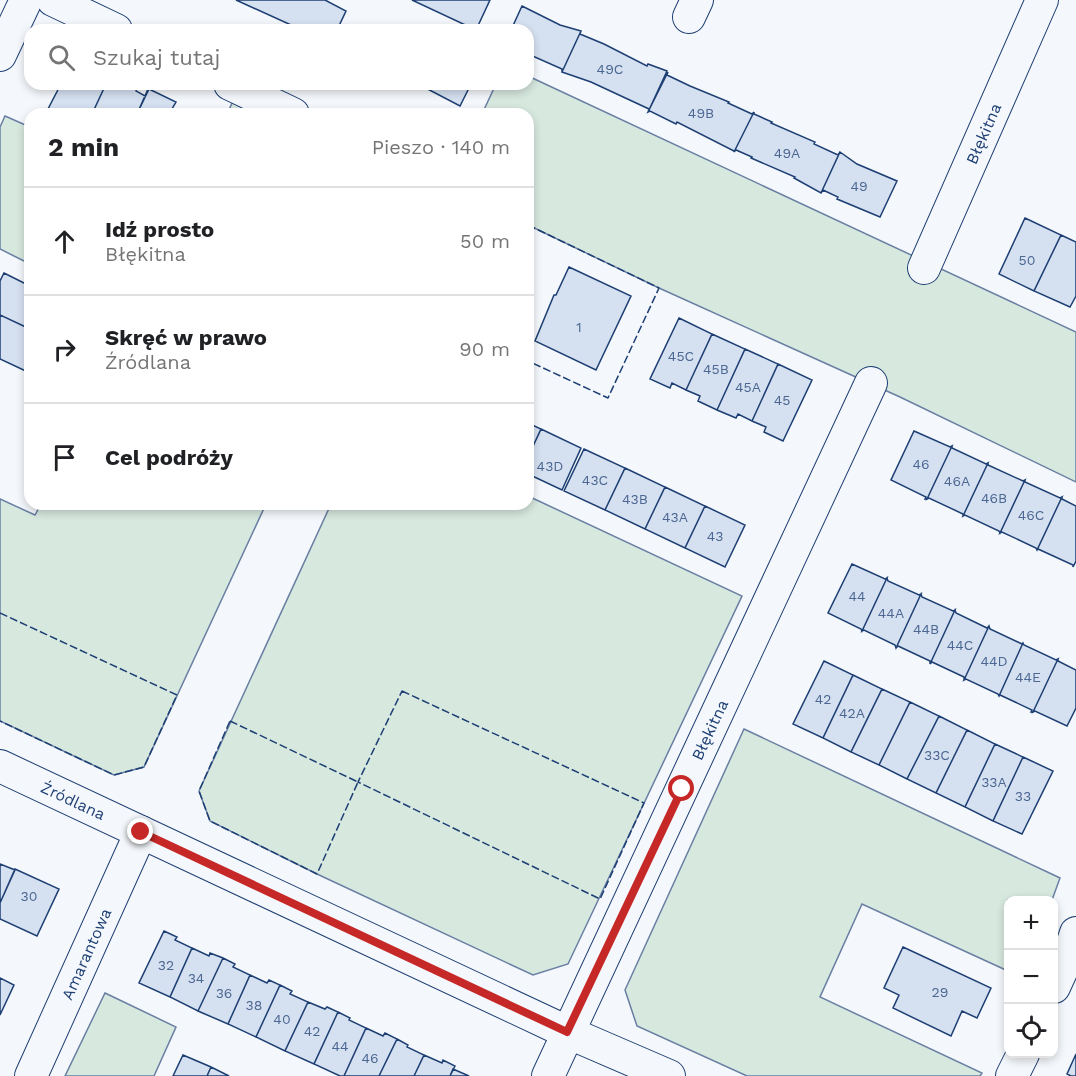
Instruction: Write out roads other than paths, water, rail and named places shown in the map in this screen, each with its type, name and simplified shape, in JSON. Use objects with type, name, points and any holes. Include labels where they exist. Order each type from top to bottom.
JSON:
[{"type":"street","points":[[0,55],[26,0]]},
{"type":"street","points":[[53,0],[104,24]]},
{"type":"street","name":"Błękitna","points":[[924,268],[1042,0]]},
{"type":"street","points":[[243,90],[280,108]]},
{"type":"street","name":"Błękitna","points":[[548,1076],[871,383]]},
{"type":"street","name":"Źródlana","points":[[0,766],[567,1032],[669,1076]]},
{"type":"street","name":"Amarantowa","points":[[31,1076],[141,832]]},
{"type":"street","points":[[1058,977],[1076,933]]},
{"type":"street","points":[[1012,1076],[1021,1058]]}]
